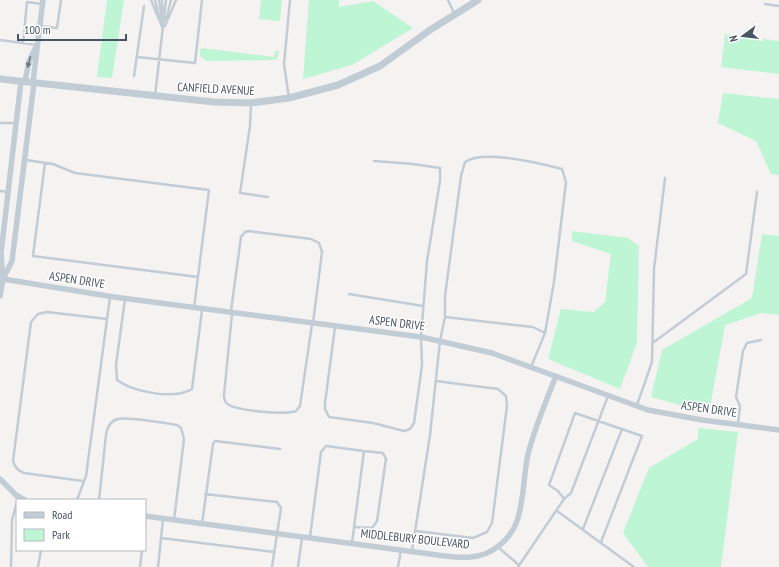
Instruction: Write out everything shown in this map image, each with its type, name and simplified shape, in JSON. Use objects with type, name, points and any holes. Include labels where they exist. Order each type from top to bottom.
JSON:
[{"type":"street","name":"CANFIELD AVENUE","points":[[0,79],[214,102],[251,103],[289,98],[338,85],[380,66],[454,13],[478,0]]},
{"type":"street","points":[[0,296],[3,279],[1,253],[17,123],[28,82],[38,56],[37,45],[43,2]]},
{"type":"street","points":[[3,279],[12,261],[24,159],[28,82]]},
{"type":"street","name":"ASPEN DRIVE","points":[[3,279],[110,297],[421,337],[492,353],[608,395],[670,415],[779,430]]},
{"type":"street","name":"MIDDLEBURY BOULEVARD","points":[[146,519],[174,520],[412,552],[469,558],[483,554],[498,546],[508,537],[518,521],[528,454],[556,376]]},
{"type":"street","points":[[0,479],[17,499]]},
{"type":"lane","points":[[40,26],[57,28],[61,0]]},
{"type":"lane","points":[[151,0],[163,30]]},
{"type":"lane","points":[[155,0],[163,30]]},
{"type":"lane","points":[[159,0],[163,30]]},
{"type":"lane","points":[[162,0],[163,30]]},
{"type":"lane","points":[[155,96],[166,0]]},
{"type":"lane","points":[[163,30],[171,0]]},
{"type":"lane","points":[[163,30],[176,0]]},
{"type":"lane","points":[[137,57],[195,63],[202,0]]},
{"type":"lane","points":[[289,98],[284,64],[290,0]]},
{"type":"lane","points":[[448,0],[454,13]]},
{"type":"lane","points":[[23,43],[27,2],[43,2]]},
{"type":"lane","points":[[765,4],[779,6]]},
{"type":"lane","points":[[134,76],[144,6]]},
{"type":"lane","points":[[0,40],[37,45]]},
{"type":"lane","points":[[251,103],[250,126],[240,193],[268,197]]},
{"type":"lane","points":[[0,123],[17,123]]},
{"type":"lane","points":[[412,552],[436,381],[440,341],[445,318],[445,296],[461,176],[465,162],[472,157],[492,156],[543,164],[562,169],[566,182],[554,282],[545,333],[531,367]]},
{"type":"lane","points":[[24,159],[45,163],[75,173],[209,190],[194,308]]},
{"type":"lane","points":[[335,326],[325,403],[329,417],[373,423],[404,431],[410,429],[414,423],[422,365],[421,337],[427,261],[440,181],[440,168],[374,160]]},
{"type":"lane","points":[[45,163],[33,256],[198,277]]},
{"type":"lane","points":[[637,405],[652,362],[654,269],[665,178]]},
{"type":"lane","points":[[0,191],[8,192]]},
{"type":"lane","points":[[653,342],[746,274],[757,192]]},
{"type":"lane","points":[[249,230],[312,239],[319,243],[322,252],[312,324],[300,406],[296,411],[281,414],[237,408],[230,406],[225,401],[224,394],[231,313],[241,237],[245,232],[249,230]]},
{"type":"lane","points":[[349,294],[423,306]]},
{"type":"lane","points":[[77,499],[86,476],[110,297]]},
{"type":"lane","points":[[125,299],[116,365],[117,380],[126,387],[169,395],[186,393],[192,389],[202,309]]},
{"type":"lane","points":[[83,481],[24,473],[19,471],[13,461],[31,322],[38,314],[47,312],[107,319]]},
{"type":"lane","points":[[445,318],[533,327],[545,333]]},
{"type":"lane","points":[[738,425],[740,406],[736,397],[743,351],[747,343],[761,340]]},
{"type":"lane","points":[[416,531],[473,538],[487,532],[492,523],[507,406],[505,394],[498,389],[436,381]]},
{"type":"lane","points":[[498,546],[518,566],[564,499],[571,493],[608,395]]},
{"type":"lane","points":[[564,499],[558,491],[548,485],[575,413],[642,436],[601,542]]},
{"type":"lane","points":[[99,499],[107,429],[112,422],[124,419],[177,425],[181,428],[184,439],[174,520]]},
{"type":"lane","points":[[583,529],[622,429]]},
{"type":"lane","points":[[202,524],[212,444],[215,441],[280,449]]},
{"type":"lane","points":[[310,538],[321,452],[326,446],[383,453],[386,459],[375,526],[368,529],[354,527]]},
{"type":"lane","points":[[352,543],[364,451]]},
{"type":"lane","points":[[205,494],[278,502],[281,508],[272,567]]},
{"type":"lane","points":[[11,567],[12,520],[16,507]]},
{"type":"lane","points":[[557,511],[634,567]]},
{"type":"lane","points":[[158,567],[163,519]]},
{"type":"lane","points":[[298,567],[302,537]]},
{"type":"lane","points":[[161,538],[274,552]]},
{"type":"lane","points":[[398,567],[400,550]]},
{"type":"lane","points":[[38,567],[40,551]]},
{"type":"lane","points":[[140,567],[142,551]]},
{"type":"green space","points":[[107,0],[124,0],[112,78],[97,77]]},
{"type":"green space","points":[[261,0],[282,0],[280,21],[259,19]]},
{"type":"green space","points":[[309,0],[339,0],[339,7],[373,1],[413,28],[352,65],[303,79]]},
{"type":"green space","points":[[725,34],[779,41],[779,74],[721,67]]},
{"type":"green space","points":[[201,42],[201,48],[274,57],[275,51],[279,51],[277,59],[273,60],[206,61],[200,56]]},
{"type":"green space","points":[[723,93],[779,99],[779,175],[771,174],[756,141],[718,123]]},
{"type":"green space","points":[[572,231],[628,238],[639,246],[637,343],[620,389],[548,359],[561,309],[594,312],[605,302],[611,254],[572,241]]},
{"type":"green space","points":[[762,234],[779,236],[779,315],[761,313],[725,325],[709,413],[651,397],[662,350],[752,298]]},
{"type":"green space","points":[[698,428],[738,432],[721,567],[648,567],[623,533],[649,468],[698,439]]}]
